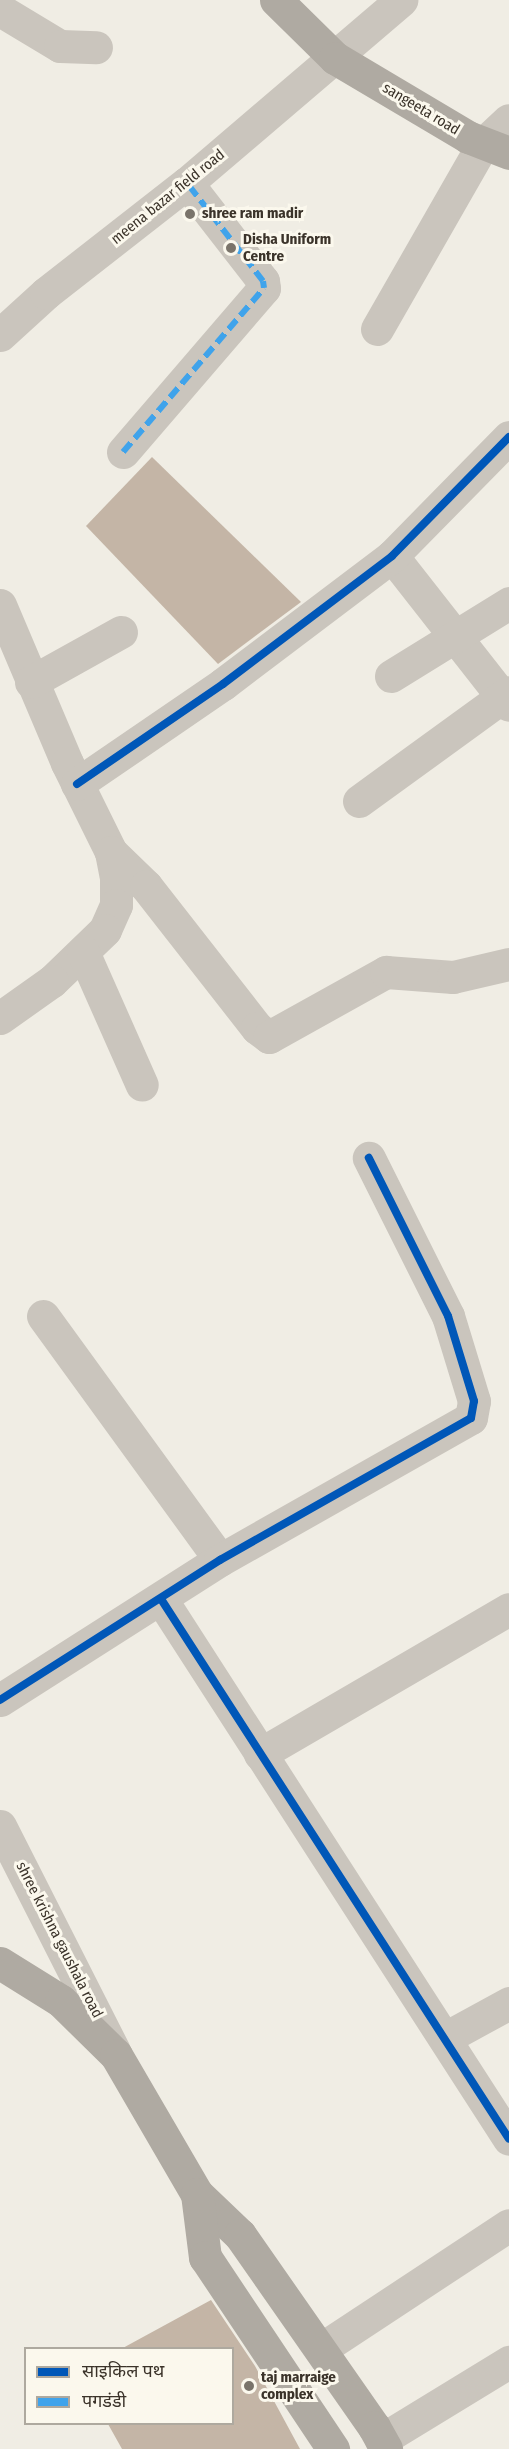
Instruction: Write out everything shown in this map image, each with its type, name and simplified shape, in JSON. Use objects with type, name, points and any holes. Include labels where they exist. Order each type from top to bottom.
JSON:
[{"type":"main road","name":"sangeeta road","points":[[276,0],[335,58],[496,149]]},
{"type":"main road","points":[[0,1963],[61,2001],[116,2055],[197,2194],[240,2235],[321,2349],[383,2445]]},
{"type":"main road","points":[[197,2194],[205,2257],[333,2449]]},
{"type":"street","name":"meena bazar field road","points":[[0,335],[46,293],[187,183],[401,0]]},
{"type":"street","points":[[0,10],[60,46],[96,47]]},
{"type":"street","points":[[377,329],[496,149],[509,120]]},
{"type":"street","points":[[123,452],[264,288],[263,281],[187,183]]},
{"type":"street","points":[[77,784],[223,684],[392,556],[509,437]]},
{"type":"street","points":[[359,801],[507,698],[392,556]]},
{"type":"street","points":[[391,676],[509,603]]},
{"type":"street","points":[[0,605],[31,682],[77,784],[111,852],[146,886],[257,1028],[269,1037],[386,972],[453,977],[509,964]]},
{"type":"street","points":[[31,682],[121,632]]},
{"type":"street","points":[[0,1018],[52,981],[105,930],[116,905],[111,852]]},
{"type":"street","points":[[83,952],[142,1085]]},
{"type":"street","points":[[0,988],[52,981]]},
{"type":"street","points":[[0,1700],[220,1560],[471,1418],[474,1413],[474,1401],[448,1316],[369,1158]]},
{"type":"street","points":[[43,1316],[220,1560]]},
{"type":"street","points":[[161,1599],[260,1754],[447,2037],[509,2139]]},
{"type":"street","points":[[260,1754],[509,1609]]},
{"type":"street","name":"shree krishna gaushala road","points":[[0,1826],[116,2055]]},
{"type":"street","points":[[447,2037],[509,2003]]},
{"type":"street","points":[[321,2349],[509,2225]]},
{"type":"street","points":[[383,2445],[509,2362]]},
{"type":"building","points":[[152,457],[301,602],[218,664],[86,526]]},
{"type":"building","name":"taj marraige complex","points":[[211,2300],[255,2366],[300,2449],[122,2449],[109,2425],[234,2425],[234,2347],[125,2347]]},
{"type":"marked path","points":[[123,452],[264,288],[263,281],[187,183]]},
{"type":"cycle path","points":[[77,784],[223,684],[392,556],[509,437]]},
{"type":"cycle path","points":[[0,1700],[220,1560],[471,1418],[474,1401],[448,1316],[369,1158]]},
{"type":"cycle path","points":[[161,1599],[509,2139]]},
{"type":"place","name":"shree ram madir","points":[[190,214]]},
{"type":"place","name":"Disha Uniform Centre","points":[[231,248]]},
{"type":"place","name":"taj marraige complex","points":[[249,2386]]}]
